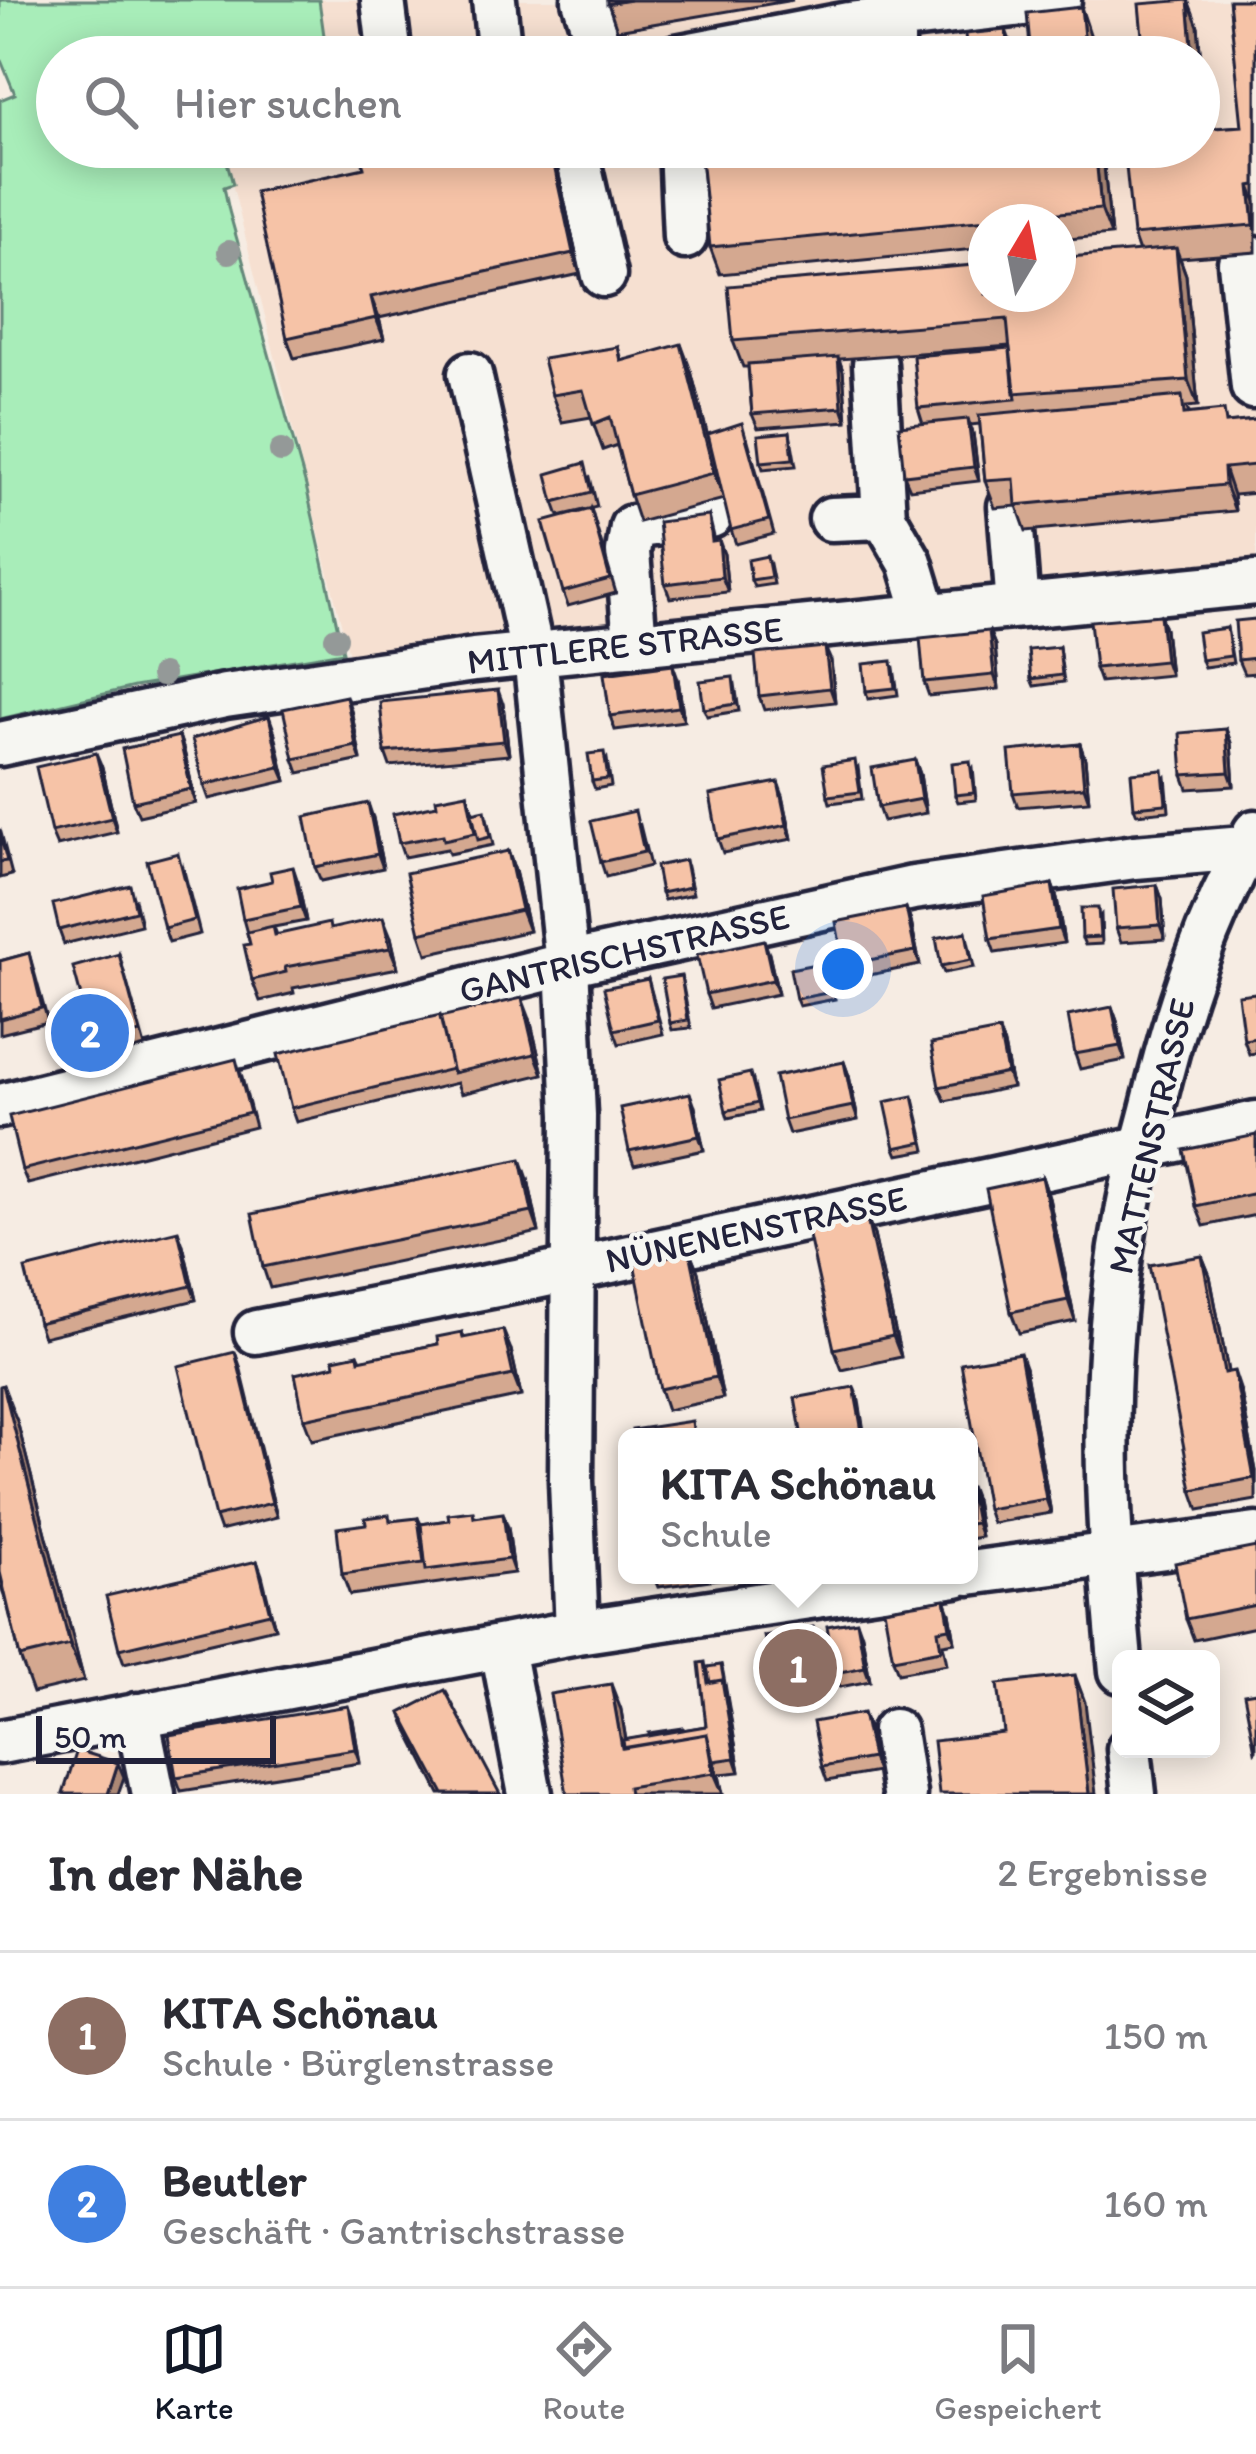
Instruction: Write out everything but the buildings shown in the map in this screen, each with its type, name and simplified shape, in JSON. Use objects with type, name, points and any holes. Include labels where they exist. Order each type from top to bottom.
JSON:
[{"type":"street","points":[[383,0],[387,36]]},
{"type":"street","points":[[494,0],[498,36]]},
{"type":"street","points":[[584,0],[595,36]]},
{"type":"street","points":[[815,36],[1059,0]]},
{"type":"street","points":[[579,168],[604,275]]},
{"type":"street","points":[[682,168],[685,237]]},
{"type":"street","points":[[1253,387],[1240,263],[1256,259]]},
{"type":"street","points":[[875,364],[884,517],[910,562],[926,615]]},
{"type":"street","points":[[470,374],[533,655],[567,964],[574,1115],[571,1481],[577,1632]]},
{"type":"street","points":[[1010,506],[1018,606]]},
{"type":"street","points":[[635,644],[628,552],[632,527],[711,516]]},
{"type":"street","points":[[830,519],[884,517]]},
{"type":"street","name":"MITTLERE STRASSE","points":[[0,744],[288,686],[635,644],[1256,583]]},
{"type":"street","name":"GANTRISCHSTRASSE","points":[[0,1106],[567,964],[913,888],[1253,842]]},
{"type":"street","name":"MATTENSTRASSE","points":[[1119,1650],[1109,1552],[1106,1430],[1109,1347],[1126,1216],[1170,1032],[1194,961],[1222,893],[1253,842]]},
{"type":"street","name":"NÜNENENSTRASSE","points":[[256,1332],[1256,1124]]},
{"type":"street","points":[[978,1572],[1256,1535]]},
{"type":"street","points":[[0,1742],[577,1632],[896,1584]]},
{"type":"street","points":[[502,1648],[530,1794]]},
{"type":"street","points":[[137,1715],[153,1794]]},
{"type":"street","points":[[894,1731],[904,1794]]},
{"type":"street","points":[[1130,1758],[1134,1794]]},
{"type":"shaded area","points":[[319,0],[1256,0],[1256,583],[354,675],[228,168],[1220,168],[1220,36],[324,36]]},
{"type":"green space","points":[[0,0],[319,0],[324,36],[36,36],[36,168],[229,168],[233,184],[224,187],[229,211],[306,486],[343,652],[134,687],[0,719],[0,100],[15,94],[0,58]]},
{"type":"place","name":"Beutler","points":[[90,1033]]},
{"type":"place","name":"KITA Schönau","points":[[798,1668]]}]
